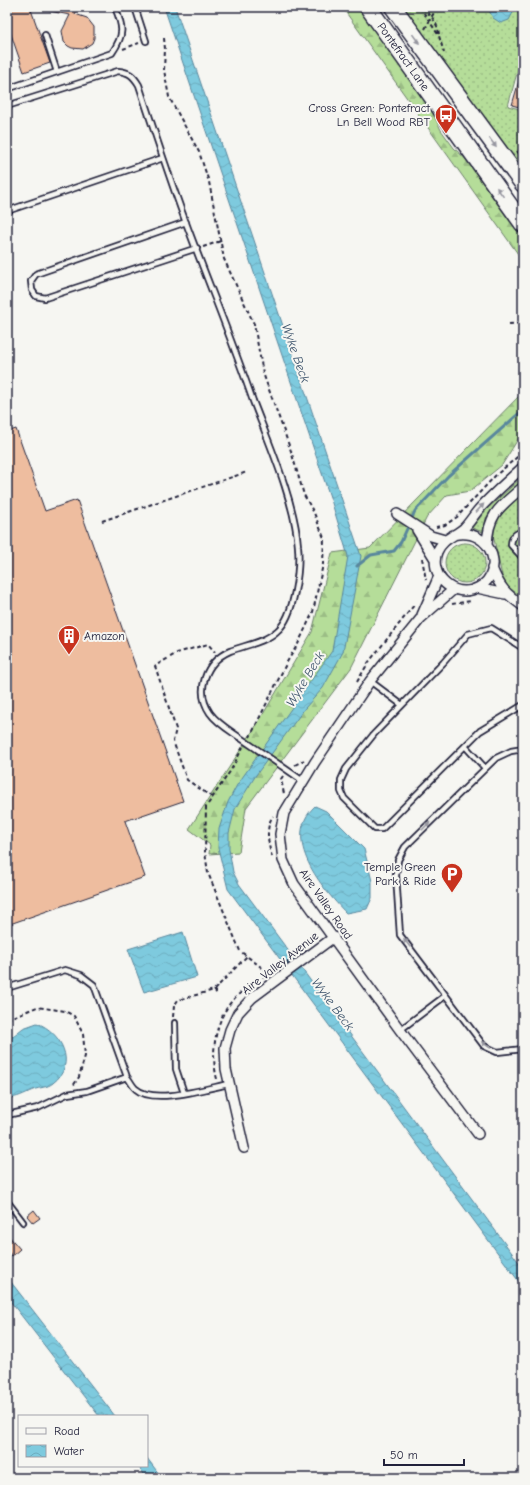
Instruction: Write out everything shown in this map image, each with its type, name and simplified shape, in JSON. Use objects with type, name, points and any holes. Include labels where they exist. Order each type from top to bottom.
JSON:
[{"type":"highway","name":"Pontefract Lane","points":[[368,7],[523,224]]},
{"type":"highway","name":"Pontefract Lane","points":[[393,7],[523,184]]},
{"type":"street","points":[[435,559],[438,550],[449,538],[465,527],[483,505],[523,467]]},
{"type":"street","points":[[487,545],[487,531],[491,519],[501,506],[523,487]]},
{"type":"street","points":[[398,514],[416,528],[431,536],[449,538],[468,533],[482,539],[487,545],[492,556],[492,568],[489,576],[477,588]]},
{"type":"street","points":[[416,528],[435,559],[439,576],[448,586],[462,591],[477,588],[505,594],[523,606]]},
{"type":"street","points":[[492,568],[497,581],[505,594]]},
{"type":"street","name":"Aire Valley Road","points":[[421,618],[439,576]]},
{"type":"street","name":"Aire Valley Road","points":[[454,589],[421,618],[370,681],[303,781],[284,813],[280,834],[283,860],[294,884],[478,1134]]},
{"type":"street","name":"Aire Valley Avenue","points":[[244,1148],[226,1069],[225,1048],[230,1030],[238,1012],[265,981],[309,951],[334,937]]},
{"type":"lane","points":[[7,89],[112,53],[122,35],[122,26],[115,7]]},
{"type":"lane","points":[[135,7],[146,41]]},
{"type":"lane","points":[[45,35],[57,72]]},
{"type":"lane","points":[[7,106],[118,71],[126,72],[133,76],[139,85],[186,222],[197,248],[280,475],[294,518],[298,545],[299,570],[288,614],[278,631],[262,640],[228,652],[220,657],[208,671],[203,683],[204,699],[211,715],[239,737],[303,781]]},
{"type":"lane","points":[[7,211],[163,158]]},
{"type":"lane","points":[[186,222],[36,274],[31,281],[32,290],[36,296],[45,298],[197,248]]},
{"type":"lane","points":[[523,531],[514,536],[511,540],[511,545],[523,558]]},
{"type":"lane","points":[[523,648],[491,628],[468,634],[374,734],[346,769],[341,780],[341,791],[344,798],[375,829],[382,829],[465,746],[490,724],[523,705]]},
{"type":"lane","points":[[370,681],[402,705]]},
{"type":"lane","points":[[465,746],[485,768]]},
{"type":"lane","points":[[523,749],[504,754],[485,768],[405,847],[398,860],[396,875],[400,935],[484,1046],[497,1052],[523,1049]]},
{"type":"lane","points":[[7,988],[65,970],[82,975],[94,985],[127,1077],[136,1090],[151,1095],[172,1096],[229,1084]]},
{"type":"lane","points":[[400,1030],[446,996]]},
{"type":"lane","points":[[175,1023],[176,1069],[184,1093]]},
{"type":"lane","points":[[7,1115],[38,1108],[67,1094],[87,1091],[127,1077]]},
{"type":"lane","points":[[7,1201],[23,1222]]},
{"type":"path","points":[[420,7],[430,22]]},
{"type":"path","points":[[420,7],[432,18],[438,28],[439,36]]},
{"type":"path","points":[[417,40],[430,22],[437,7]]},
{"type":"path","points":[[164,38],[164,70],[169,97],[199,152],[208,182],[228,269],[254,324],[263,373],[291,451],[304,495],[314,513],[324,538],[323,564],[313,612],[298,644],[287,662],[248,739]]},
{"type":"path","points":[[112,53],[146,41]]},
{"type":"path","points":[[197,248],[221,241]]},
{"type":"path","points":[[509,324],[523,323]]},
{"type":"path","points":[[431,527],[445,525],[458,517],[495,476],[523,452]]},
{"type":"path","points":[[102,521],[247,472]]},
{"type":"path","points":[[445,604],[472,601]]},
{"type":"path","points":[[212,798],[187,780],[173,741],[176,729],[155,666],[177,653],[208,644],[220,657]]},
{"type":"path","points":[[244,746],[231,770],[206,807],[205,852],[208,873],[240,951],[274,976]]},
{"type":"path","points":[[265,981],[309,951]]},
{"type":"path","points":[[175,1023],[173,1018],[174,1006],[178,1000],[214,990],[247,956]]},
{"type":"path","points":[[214,990],[217,994]]},
{"type":"path","points":[[7,1019],[37,1007],[65,1011],[74,1016],[83,1034],[85,1056],[79,1077],[67,1094]]},
{"type":"green space","points":[[342,7],[360,7],[428,102],[441,130],[454,148],[473,166],[523,237],[523,261]]},
{"type":"green space","points":[[393,7],[523,7],[523,51],[508,106],[523,110],[523,184]]},
{"type":"green space","points":[[523,392],[523,431],[502,465],[470,491],[447,495],[427,517],[351,668],[246,808],[239,852],[209,854],[210,845],[189,829],[256,726],[312,632],[332,553],[370,548]]},
{"type":"green space","points":[[523,476],[523,480],[489,513],[483,532],[472,528],[486,510]]},
{"type":"green space","points":[[523,493],[523,518],[520,521],[523,524],[523,598],[507,586],[502,576],[492,530],[501,514]]},
{"type":"green space","points":[[465,543],[473,545],[479,549],[483,555],[485,563],[483,571],[479,577],[473,581],[465,583],[457,581],[451,577],[447,571],[445,563],[447,555],[451,549],[457,545]]},
{"type":"water","points":[[164,7],[175,7],[361,556],[343,652],[323,688],[305,708],[256,775],[235,809],[229,833],[229,849],[233,872],[239,884],[523,1268],[523,1287],[228,889],[218,848],[219,829],[228,802],[237,785],[332,651],[348,556],[332,503]]},
{"type":"water","points":[[487,7],[516,7],[509,20],[501,23],[493,18]]},
{"type":"water","points":[[315,806],[326,811],[364,849],[372,881],[372,898],[367,909],[346,913],[336,903],[316,877],[308,862],[303,848],[302,833],[305,819]]},
{"type":"water","points":[[183,932],[197,977],[144,992],[128,949]]},
{"type":"water","points":[[37,1023],[46,1027],[59,1041],[65,1058],[64,1067],[60,1075],[51,1085],[36,1089],[17,1097],[7,1098],[7,1041],[23,1028]]},
{"type":"water","points":[[7,1277],[114,1415],[98,1415],[7,1297],[11,1292],[7,1287]]},
{"type":"water","points":[[148,1459],[162,1478],[147,1478],[139,1467],[148,1467]]},
{"type":"building","points":[[7,7],[30,7],[50,63],[24,72],[7,23]]},
{"type":"building","points":[[49,7],[79,7],[75,14],[87,18],[94,27],[94,38],[92,43],[83,49],[68,46],[64,42],[62,31],[70,15],[49,11]]},
{"type":"building","points":[[521,74],[523,74],[523,108],[512,105]]},
{"type":"building","name":"Amazon","points":[[16,429],[45,511],[77,500],[183,801],[125,821],[145,877],[7,925],[7,432]]},
{"type":"building","points":[[34,1210],[40,1218],[33,1223],[27,1216]]},
{"type":"building","points":[[7,1234],[20,1249],[12,1256],[7,1250]]},
{"type":"waterway","points":[[357,566],[371,555],[394,551],[401,542],[415,511],[448,476],[523,410]]},
{"type":"place","name":"Cross Green: Pontefract Ln Bell Wood RBT","points":[[446,134]]},
{"type":"place","name":"Amazon","points":[[69,656]]},
{"type":"place","name":"Temple Green Park & Ride","points":[[452,894]]},
{"type":"water label","name":"Wyke Beck","points":[[296,353]]},
{"type":"water label","name":"Wyke Beck","points":[[305,679]]},
{"type":"water label","name":"Wyke Beck","points":[[333,1004]]}]
